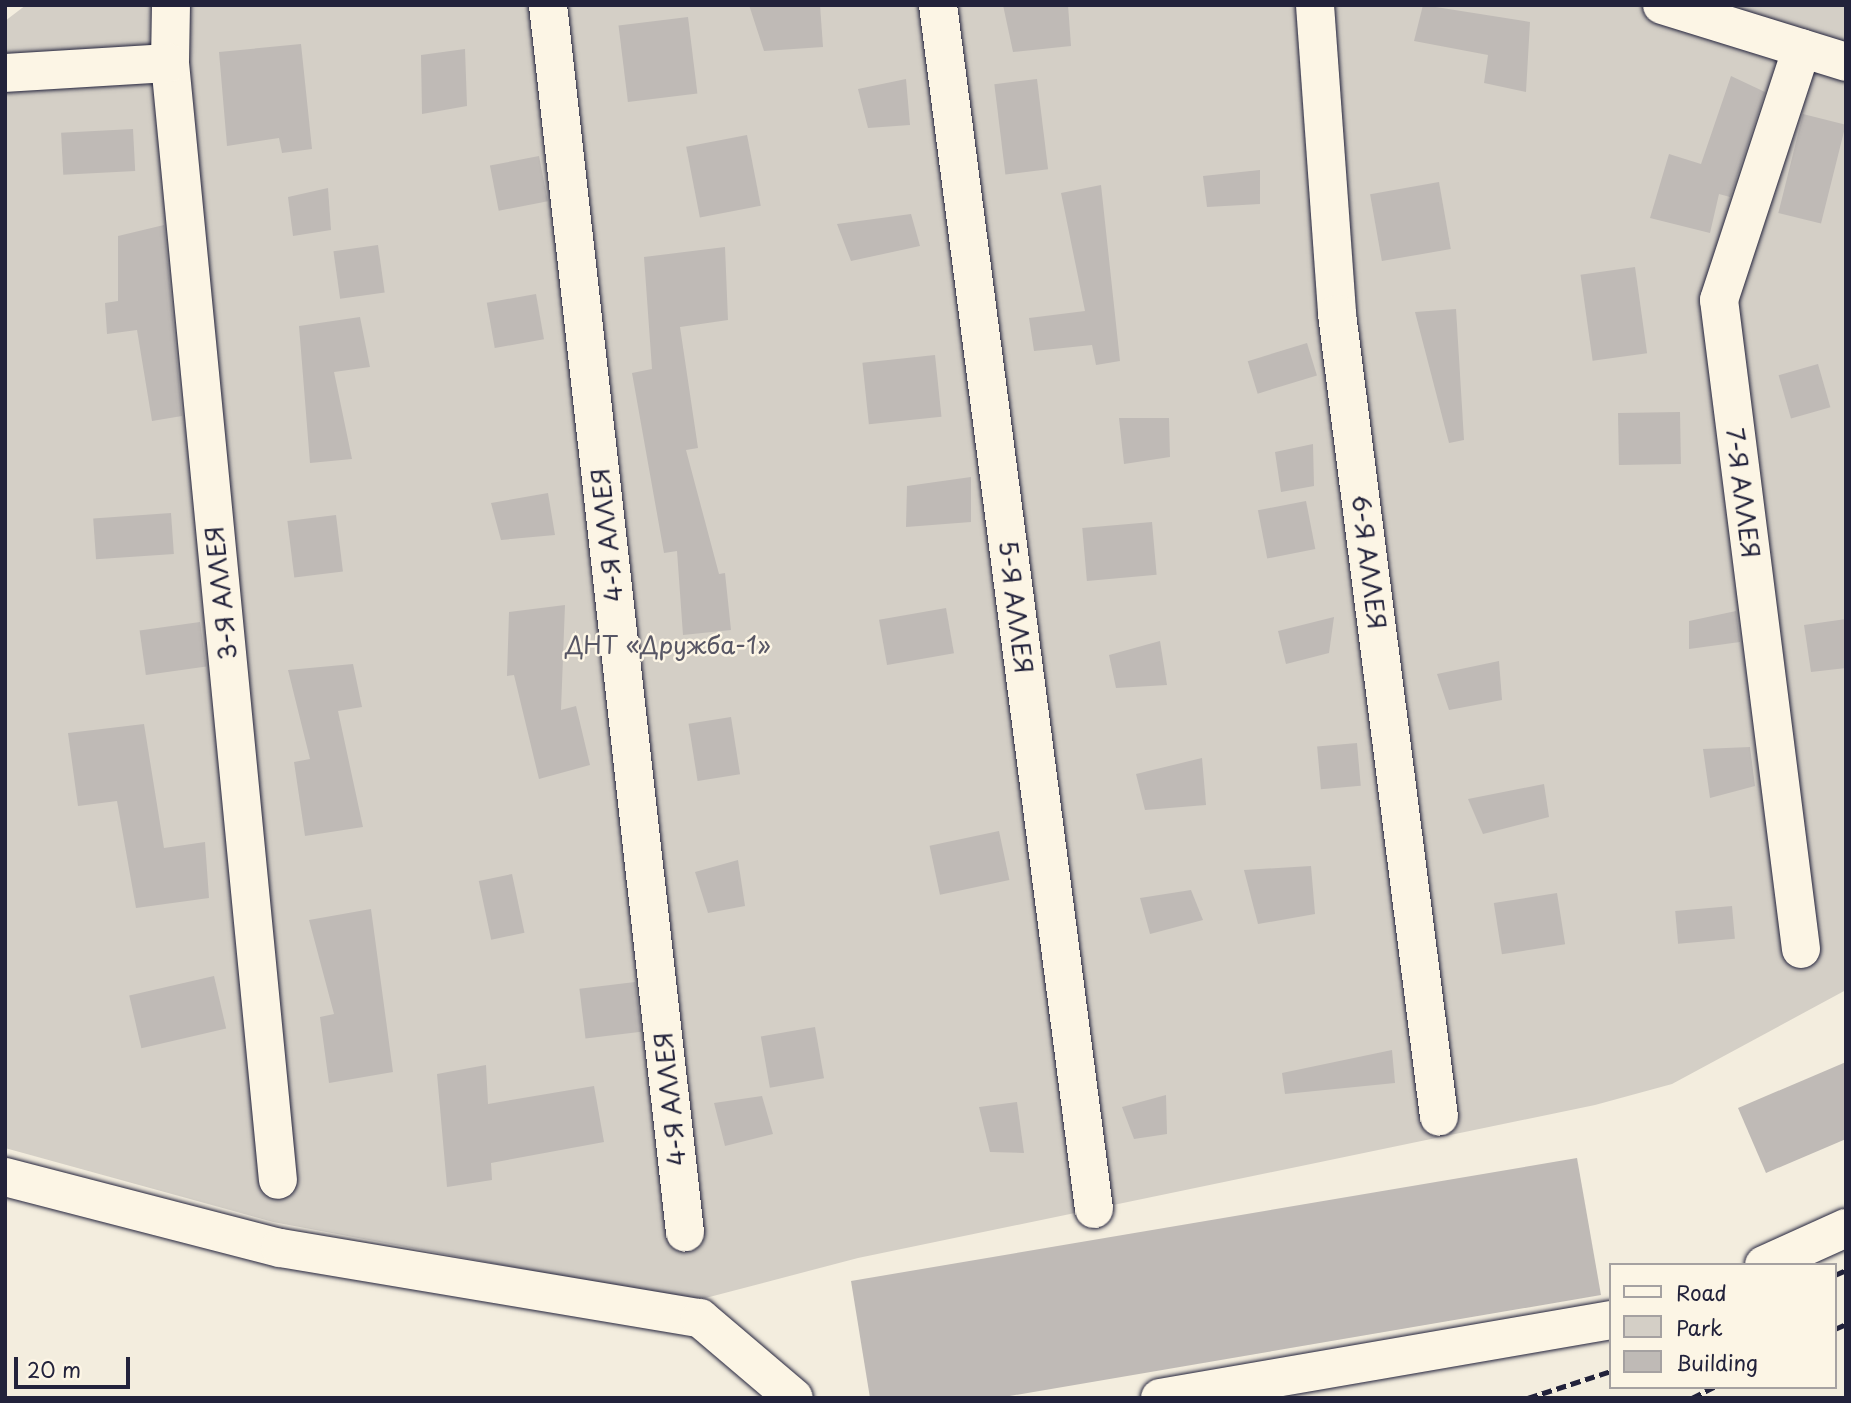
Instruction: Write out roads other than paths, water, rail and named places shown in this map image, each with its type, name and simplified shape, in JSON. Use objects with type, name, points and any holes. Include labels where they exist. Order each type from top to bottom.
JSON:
[{"type":"lane","points":[[172,6],[178,5]]},
{"type":"lane","name":"4-Я АЛЛЕЯ","points":[[548,5],[685,1232]]},
{"type":"lane","name":"5-Я АЛЛЕЯ","points":[[938,5],[1094,1209]]},
{"type":"lane","name":"6-Я АЛЛЕЯ","points":[[1315,5],[1337,314],[1439,1116]]},
{"type":"lane","points":[[1662,5],[1846,62]]},
{"type":"lane","name":"3-Я АЛЛЕЯ","points":[[172,6],[170,63],[278,1180]]},
{"type":"lane","name":"7-Я АЛЛЕЯ","points":[[1801,949],[1719,300],[1802,48]]},
{"type":"lane","points":[[5,73],[170,63]]},
{"type":"lane","points":[[5,1177],[280,1248],[700,1318],[794,1398]]},
{"type":"lane","points":[[1768,1263],[1846,1228]]},
{"type":"lane","points":[[1160,1398],[1610,1320]]},
{"type":"railway","points":[[1837,1274],[1846,1270]]},
{"type":"railway","points":[[1837,1328],[1846,1324]]},
{"type":"railway","points":[[1528,1398],[1610,1371]]},
{"type":"railway","points":[[1692,1398],[1710,1389]]},
{"type":"park label","name":"ДНТ «Дружба-1»","points":[[668,645]]}]
